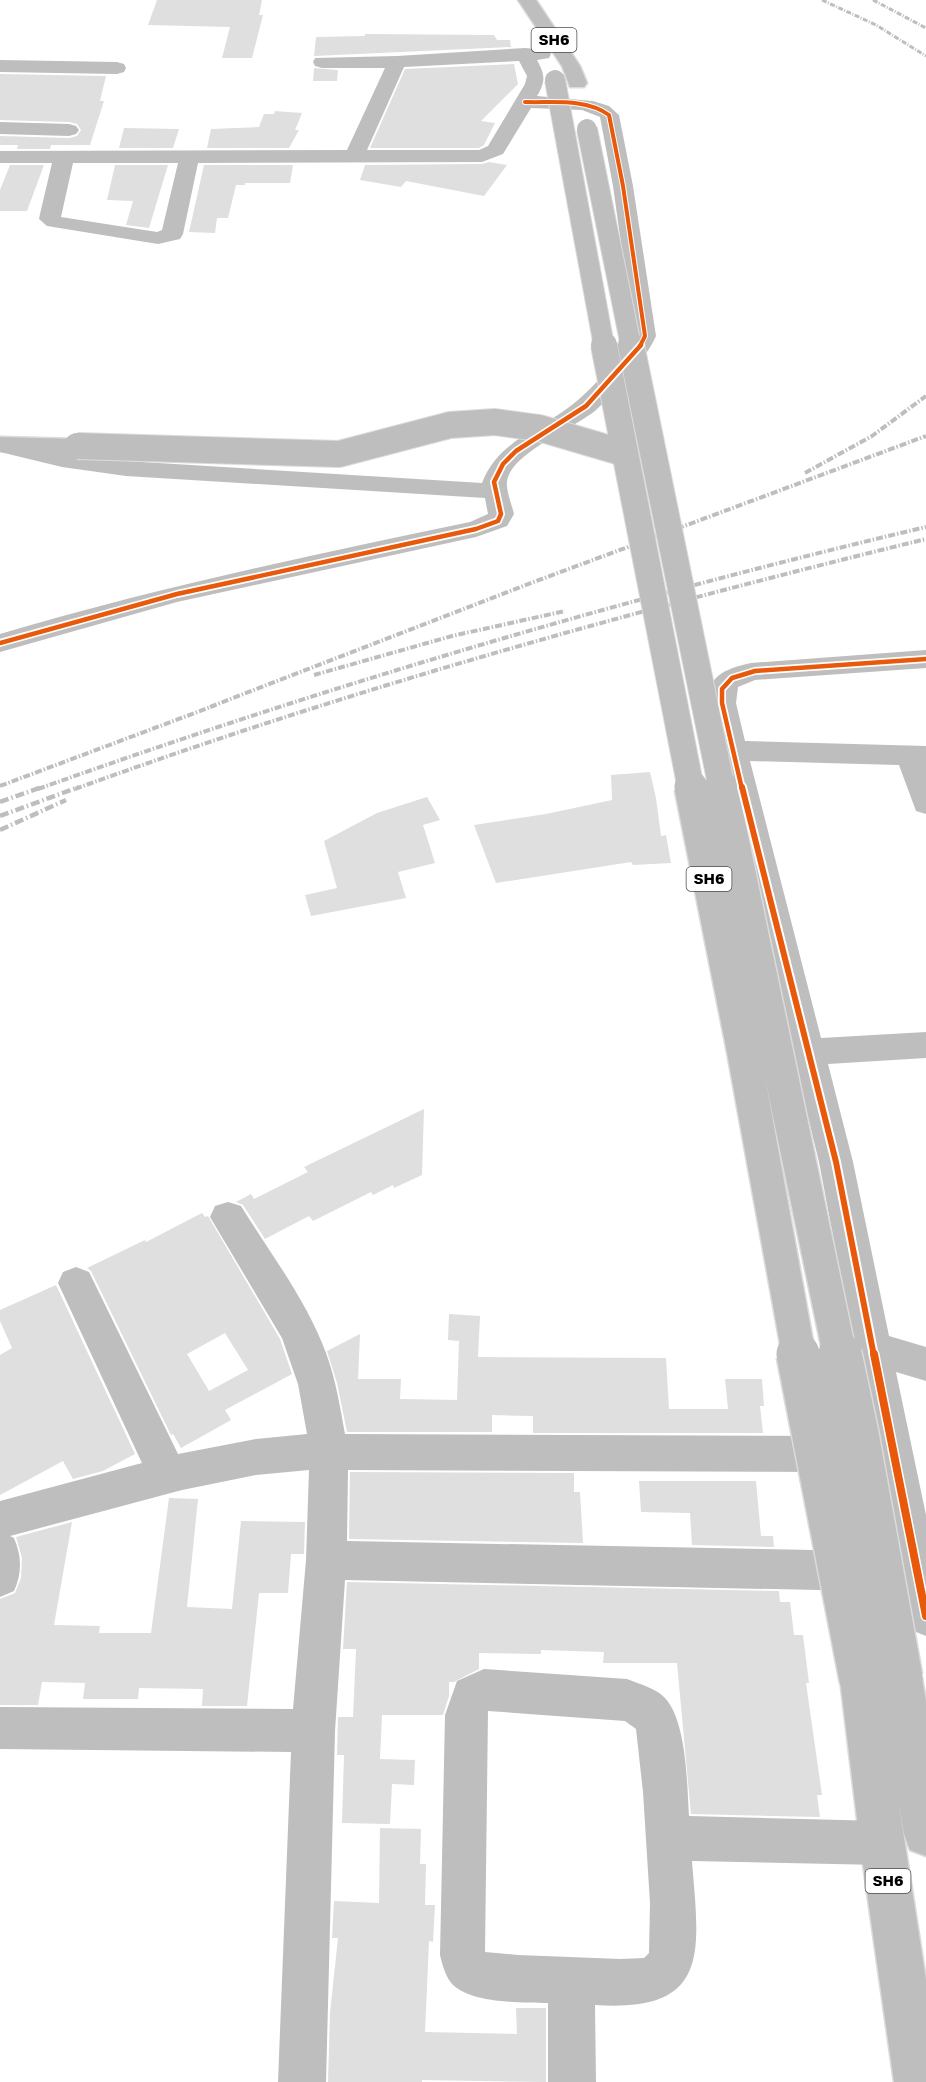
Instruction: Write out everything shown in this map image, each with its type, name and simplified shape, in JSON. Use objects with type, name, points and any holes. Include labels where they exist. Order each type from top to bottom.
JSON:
[{"type":"street","name":"SH6","points":[[507,0],[550,68],[771,1031],[857,1434],[881,1679],[882,1843],[918,2082]]},
{"type":"street","name":"SH6","points":[[527,0],[571,66],[550,68]]},
{"type":"street","points":[[322,62],[397,62],[550,68]]},
{"type":"street","points":[[354,157],[397,62]]},
{"type":"street","points":[[0,66],[117,68]]},
{"type":"street","name":"SH6","points":[[550,68],[743,1048],[814,1441],[926,1834]]},
{"type":"street","points":[[0,157],[473,157],[491,154],[496,150],[536,81],[550,68]]},
{"type":"street","points":[[0,643],[144,602],[279,570],[491,526],[498,521],[501,514],[494,482],[503,464],[516,451],[586,406],[639,349],[645,336],[623,186],[609,115],[606,111],[590,105],[525,102]]},
{"type":"street","points":[[0,128],[69,130]]},
{"type":"street","points":[[64,157],[50,219],[54,222],[158,238],[172,234],[189,157]]},
{"type":"street","points":[[0,444],[339,454],[366,450],[452,425],[498,423],[536,425],[624,453]]},
{"type":"street","points":[[0,444],[30,453],[85,463],[189,474],[495,491]]},
{"type":"street","points":[[926,659],[755,671],[739,674],[728,681],[722,689],[723,706],[733,751],[836,1162],[926,1616]]},
{"type":"street","points":[[733,751],[918,756],[926,804]]},
{"type":"street","points":[[808,1052],[926,1045]]},
{"type":"street","points":[[228,1217],[297,1329],[307,1352],[317,1384],[329,1451],[326,1560],[313,1731],[302,2082]]},
{"type":"street","points":[[76,1283],[166,1474]]},
{"type":"street","points":[[874,1348],[926,1364]]},
{"type":"street","points":[[0,1520],[166,1474],[247,1458],[329,1451],[895,1455]]},
{"type":"street","points":[[0,1552],[0,1577]]},
{"type":"street","points":[[326,1560],[918,1572]]},
{"type":"street","points":[[477,1691],[627,1700],[652,1715],[660,1732],[673,1943],[670,1962],[663,1972],[651,1980],[639,1982],[571,1980],[487,1976],[473,1972],[464,1962],[462,1949],[466,1715],[469,1698],[477,1691]]},
{"type":"street","points":[[0,1728],[313,1731]]},
{"type":"street","points":[[668,1838],[882,1843]]},
{"type":"street","points":[[571,1980],[572,2082]]},
{"type":"building","points":[[157,0],[262,0],[259,15],[263,15],[252,58],[222,58],[230,27],[148,25]]},
{"type":"building","points":[[365,34],[494,35],[497,40],[510,40],[511,47],[314,56],[316,37],[365,36]]},
{"type":"building","points":[[514,64],[518,84],[481,121],[495,123],[484,145],[479,148],[370,148],[405,69]]},
{"type":"building","points":[[314,68],[338,70],[337,81],[313,81]]},
{"type":"building","points":[[0,74],[106,76],[100,101],[104,101],[90,145],[51,145],[50,149],[17,149],[18,145],[0,145],[0,136],[69,138],[77,136],[81,130],[77,124],[69,122],[0,120]]},
{"type":"building","points":[[275,111],[302,113],[295,130],[299,130],[289,148],[207,148],[211,129],[259,127],[264,114],[274,114]]},
{"type":"building","points":[[124,128],[179,129],[173,148],[119,148]]},
{"type":"building","points":[[489,162],[507,165],[484,196],[406,181],[401,187],[360,180],[365,165],[482,164]]},
{"type":"building","points":[[10,165],[44,165],[27,211],[0,211],[0,190]]},
{"type":"building","points":[[115,165],[168,165],[149,228],[126,225],[133,201],[107,200]]},
{"type":"building","points":[[204,165],[293,165],[290,183],[236,185],[228,218],[217,218],[215,233],[189,232]]},
{"type":"building","points":[[650,772],[661,836],[666,835],[671,863],[633,865],[631,862],[496,883],[474,825],[546,814],[612,800],[611,775]]},
{"type":"building","points":[[427,797],[440,820],[423,825],[435,863],[398,872],[406,898],[311,916],[305,895],[337,888],[324,841],[377,813]]},
{"type":"building","points":[[424,1109],[422,1175],[373,1195],[371,1192],[313,1221],[309,1216],[265,1239],[243,1205],[236,1202],[251,1194],[254,1199],[308,1172],[304,1167]]},
{"type":"building","points":[[202,1213],[205,1217],[208,1216],[280,1339],[292,1374],[225,1410],[231,1420],[181,1448],[173,1434],[171,1435],[91,1271],[87,1268],[145,1240],[146,1242]],"holes":[[[225,1333],[248,1370],[209,1391],[187,1354]]]},
{"type":"building","points":[[56,1285],[135,1454],[103,1471],[73,1479],[63,1461],[0,1495],[0,1355],[12,1348],[0,1321],[0,1310]]},
{"type":"building","points":[[449,1314],[480,1316],[478,1357],[666,1358],[669,1409],[728,1409],[725,1379],[762,1379],[764,1406],[760,1406],[763,1433],[533,1433],[533,1416],[492,1415],[492,1432],[347,1432],[337,1383],[327,1351],[360,1334],[358,1379],[401,1379],[400,1399],[457,1400],[459,1341],[448,1340]]},
{"type":"building","points":[[350,1472],[574,1473],[574,1492],[580,1492],[583,1543],[349,1539]]},
{"type":"building","points":[[639,1481],[756,1481],[761,1536],[773,1536],[774,1547],[692,1545],[690,1513],[641,1512]]},
{"type":"building","points":[[169,1498],[198,1499],[187,1607],[232,1609],[241,1521],[305,1522],[304,1554],[291,1554],[288,1593],[259,1593],[247,1706],[202,1706],[203,1689],[139,1688],[138,1699],[83,1699],[85,1683],[42,1682],[38,1705],[0,1705],[0,1599],[15,1593],[21,1578],[22,1558],[16,1537],[72,1522],[54,1625],[100,1626],[99,1633],[151,1633]]},
{"type":"building","points":[[347,1582],[779,1591],[780,1602],[790,1602],[794,1635],[803,1635],[809,1683],[806,1683],[822,1795],[817,1795],[820,1817],[691,1814],[677,1663],[603,1663],[604,1652],[541,1650],[541,1654],[479,1653],[479,1669],[454,1682],[449,1682],[449,1696],[443,1715],[382,1715],[380,1759],[415,1760],[414,1785],[392,1784],[390,1824],[342,1823],[344,1755],[337,1755],[338,1717],[353,1717],[356,1649],[343,1649]]},
{"type":"building","points":[[380,1828],[421,1829],[420,1864],[426,1864],[425,1905],[435,1905],[433,1942],[429,1941],[425,2032],[517,2034],[516,2008],[546,2008],[546,2082],[422,2080],[422,2082],[328,2082],[330,2013],[338,1938],[332,1938],[334,1901],[379,1903]]},
{"type":"railway","points":[[822,0],[876,25],[926,56]]},
{"type":"railway","points":[[873,0],[926,28]]},
{"type":"railway","points":[[805,473],[872,436],[926,396]]},
{"type":"railway","points":[[210,707],[523,586],[926,436]]},
{"type":"railway","points":[[38,789],[257,714],[478,646],[701,583],[926,527]]},
{"type":"railway","points":[[75,789],[285,717],[497,652],[711,593],[926,539]]},
{"type":"railway","points":[[314,675],[452,636],[565,611]]},
{"type":"railway","points":[[0,786],[216,705]]},
{"type":"railway","points":[[0,802],[42,787]]},
{"type":"railway","points":[[0,816],[79,787]]},
{"type":"railway","points":[[0,830],[66,800]]},
{"type":"cycle path","points":[[0,643],[177,594],[476,529],[498,521],[501,514],[494,482],[503,464],[516,451],[586,406],[639,349],[645,336],[623,186],[609,115],[593,106],[582,104],[525,102]]},
{"type":"cycle path","points":[[926,659],[755,671],[736,676],[728,681],[721,695],[725,720],[836,1162],[926,1616]]}]
